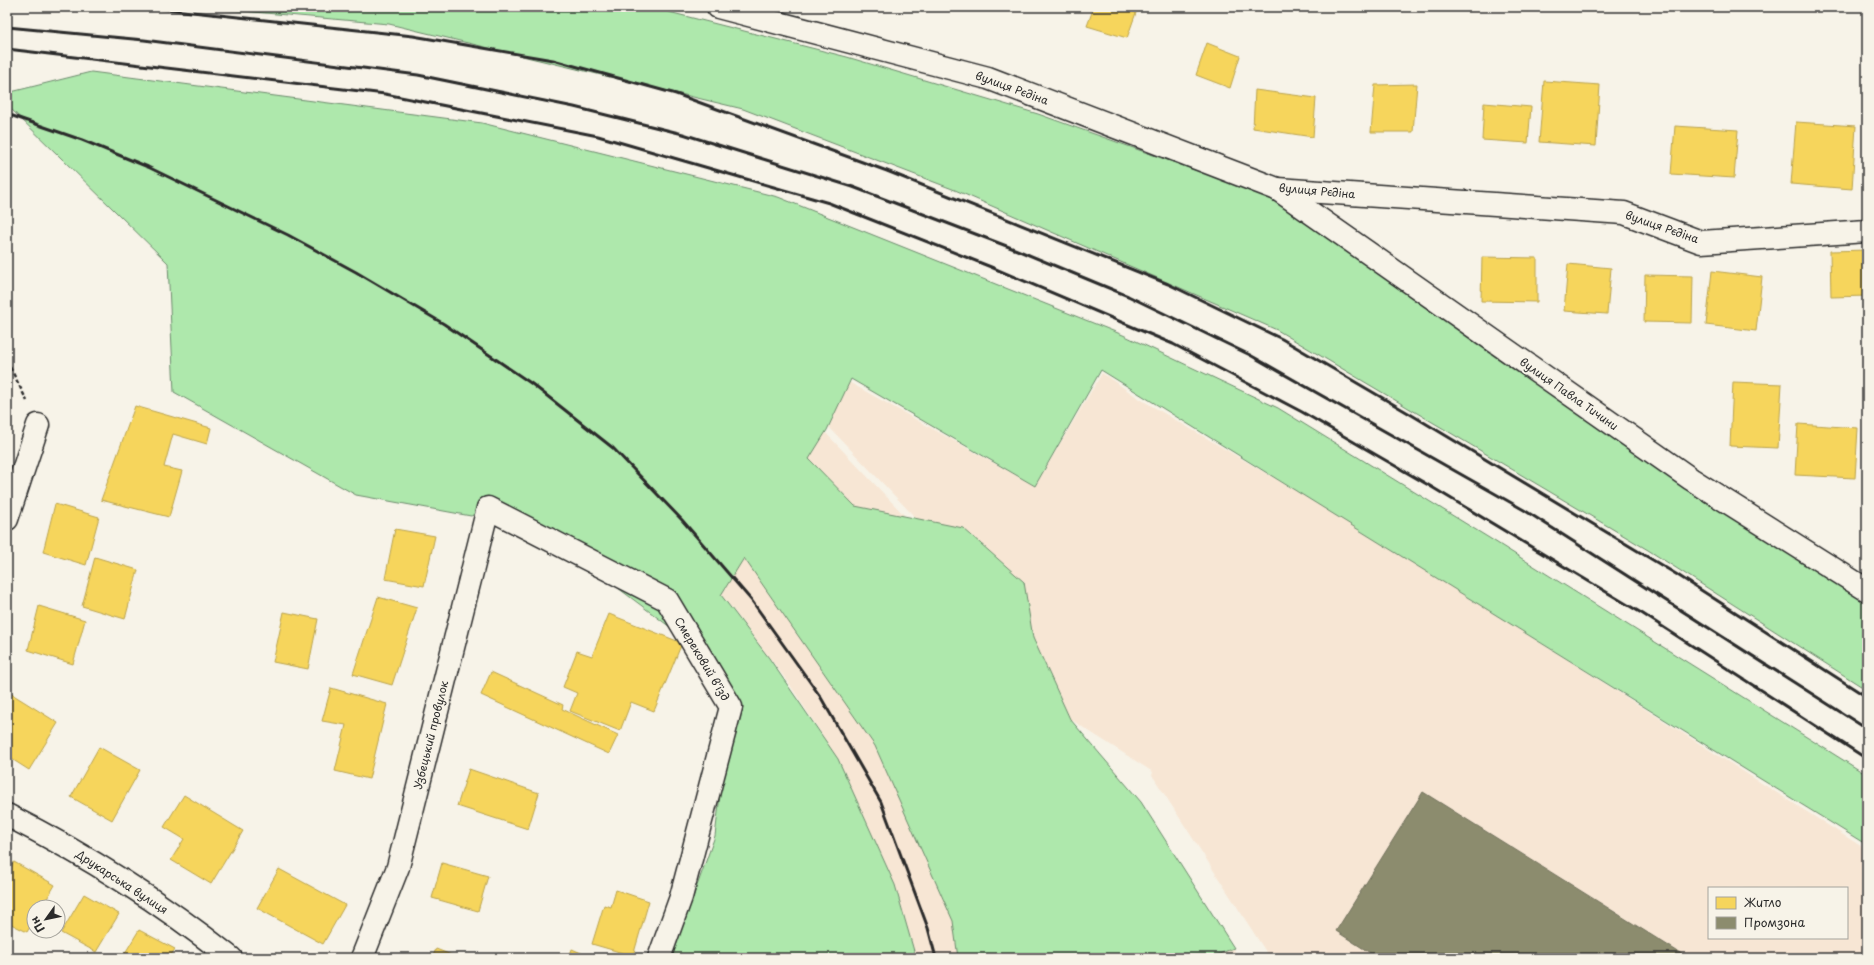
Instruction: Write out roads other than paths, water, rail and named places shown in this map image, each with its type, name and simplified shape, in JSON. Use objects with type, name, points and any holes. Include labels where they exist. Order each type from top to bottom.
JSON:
[{"type":"street","name":"вулиця Рєдіна","points":[[718,7],[988,78],[1277,189],[1624,213],[1701,242],[1867,230]]},
{"type":"street","name":"вулиця Павла Тичини","points":[[1277,189],[1691,479],[1867,590]]},
{"type":"street","points":[[7,519],[38,425]]},
{"type":"street","name":"Узбецький провулок","points":[[362,958],[398,867],[488,508]]},
{"type":"street","name":"Смерековий в'їзд","points":[[488,508],[667,600],[731,707],[681,897],[659,958]]},
{"type":"street","name":"Друкарська вулиця","points":[[7,814],[60,842],[194,929],[231,958]]},
{"type":"railway","points":[[146,7],[413,36],[553,60],[676,94],[887,171],[1168,284],[1282,339],[1676,574],[1867,697]]},
{"type":"railway","points":[[7,27],[144,40],[418,75],[574,107],[683,134],[853,187],[1017,250],[1128,296],[1250,355],[1524,510],[1867,729]]},
{"type":"railway","points":[[7,49],[385,94],[598,136],[829,203],[991,267],[1173,344],[1302,412],[1430,486],[1643,614],[1867,759]]},
{"type":"railway","points":[[7,114],[82,140],[148,167],[288,235],[356,272],[444,324],[532,384],[613,448],[682,520],[752,601],[820,696],[881,802],[928,928],[936,958]]}]
